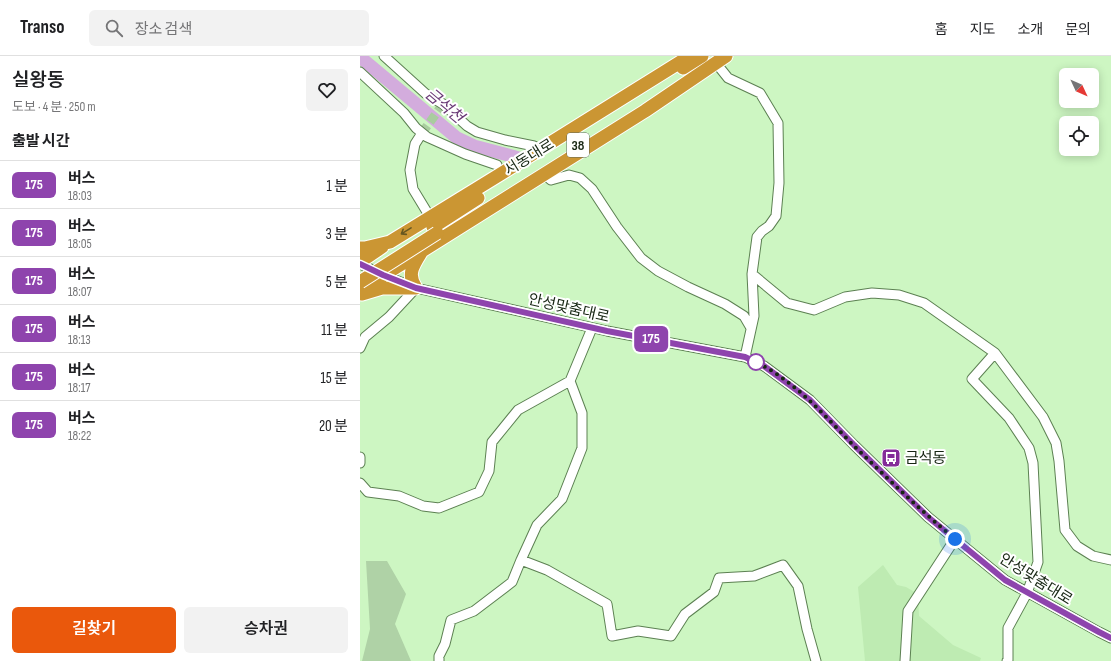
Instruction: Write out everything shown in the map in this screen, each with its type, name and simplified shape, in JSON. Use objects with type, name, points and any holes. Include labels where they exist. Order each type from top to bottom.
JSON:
[{"type":"highway","points":[[360,248],[390,242],[433,226],[500,175],[690,56]]},
{"type":"highway","name":"서동대로","points":[[433,226],[702,56]]},
{"type":"highway","points":[[360,290],[645,110],[720,58]]},
{"type":"highway","name":"서동대로","points":[[433,226],[720,58]]},
{"type":"highway","name":"38","points":[[361,266],[433,226]]},
{"type":"highway","name":"38","points":[[360,282],[433,226]]},
{"type":"highway","points":[[361,266],[390,242]]},
{"type":"highway","points":[[416,288],[410,271],[422,251]]},
{"type":"highway","points":[[360,294],[382,288],[416,288]]},
{"type":"street","points":[[384,56],[426,94],[443,104],[467,126],[477,132],[534,146]]},
{"type":"street","points":[[720,58],[728,78],[740,85],[751,88],[760,93],[766,106],[778,123],[779,183],[776,216],[769,226],[757,237],[752,274],[754,316],[745,357]]},
{"type":"street","points":[[360,72],[404,113],[422,134],[465,154],[497,164]]},
{"type":"street","points":[[422,134],[415,144],[410,170],[413,189],[433,226]]},
{"type":"street","points":[[544,174],[551,180],[569,175],[580,178],[592,189],[617,227],[641,258],[658,271],[725,304],[744,316],[752,328]]},
{"type":"street","name":"안성맞춤대로","points":[[361,266],[416,288],[592,328],[745,357],[764,366],[810,400],[928,517],[1005,580],[1111,638]]},
{"type":"street","points":[[752,274],[787,303],[814,310],[845,297],[872,293],[899,295],[924,304],[995,353],[1043,416],[1056,443],[1065,530],[1077,546],[1093,556],[1111,560]]},
{"type":"street","points":[[360,348],[365,338],[416,288]]},
{"type":"street","points":[[360,483],[368,492],[399,496],[423,506],[439,508],[479,492],[489,471],[492,442],[518,410],[570,381],[592,328]]},
{"type":"street","points":[[995,353],[972,379],[1009,418],[1029,448],[1033,463],[1038,562],[1027,593],[1008,628],[1007,661]]},
{"type":"street","points":[[439,661],[439,656],[445,644],[451,620],[474,611],[512,582],[537,525],[562,499],[582,448],[582,413],[570,381]]},
{"type":"street","points":[[360,457],[360,463]]},
{"type":"street","points":[[905,661],[908,611],[955,539]]},
{"type":"street","points":[[521,560],[546,570],[607,604],[612,636],[638,631],[672,636],[685,614],[714,592],[719,578],[754,576],[783,565],[798,586],[807,629],[816,661]]},
{"type":"shaded area","points":[[366,561],[387,561],[406,594],[395,624],[411,661],[362,661],[370,629]]},
{"type":"shaded area","points":[[883,565],[897,585],[906,587],[918,594],[919,616],[953,645],[981,658],[980,661],[865,661],[858,587]]},
{"type":"waterway","name":"금석천","points":[[360,57],[457,138],[474,146],[519,158]]},
{"type":"tunnel","points":[[422,133],[443,104]]},
{"type":"bus line","name":"175","points":[[360,264],[416,288],[607,331],[745,357],[764,366],[810,400],[928,517],[1005,580],[1111,638]]},
{"type":"place","name":"금석동","points":[[891,458]]},
{"type":"route","points":[[756,362],[754,361],[776,374],[810,400],[928,517],[955,539]]}]
